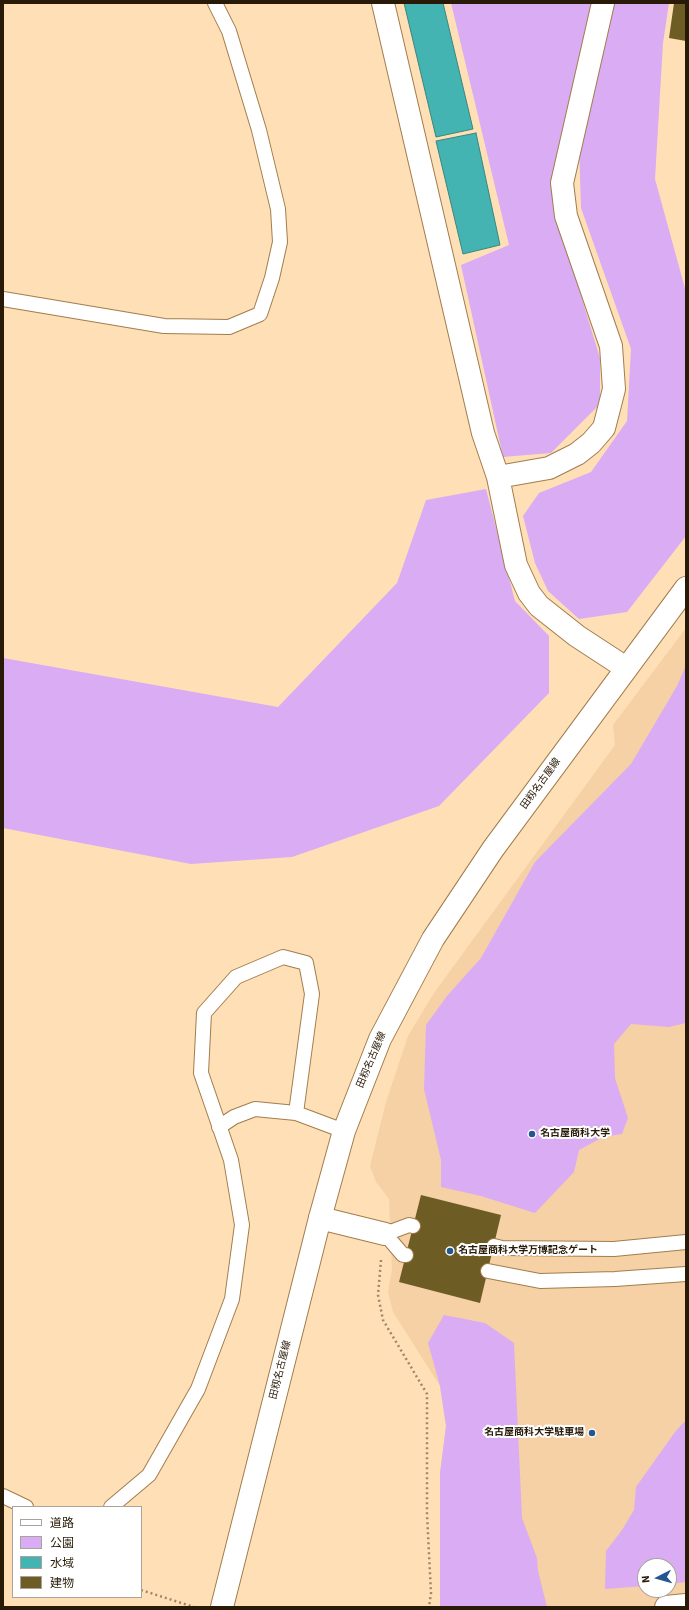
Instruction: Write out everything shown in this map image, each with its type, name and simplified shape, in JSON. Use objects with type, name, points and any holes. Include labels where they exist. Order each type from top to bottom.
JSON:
[{"type":"street","points":[[383,3],[483,433],[498,477],[516,565],[529,593],[539,606],[577,636],[626,668]]},
{"type":"street","points":[[498,477],[549,468],[577,454],[591,444],[604,428],[614,389],[611,346],[566,216],[562,183],[603,3]]},
{"type":"street","name":"田籾名古屋線","points":[[222,1607],[320,1218],[344,1131],[380,1039],[433,939],[493,849],[686,588]]},
{"type":"street","points":[[320,1218],[385,1234]]},
{"type":"street","points":[[666,1607],[686,1605]]},
{"type":"lane","points":[[3,299],[164,326],[230,327],[260,314],[272,278],[280,242],[278,208],[259,130],[229,31],[215,3]]},
{"type":"lane","points":[[112,1506],[149,1475],[198,1389],[232,1300],[242,1225],[231,1160],[201,1073],[204,1013],[236,977],[283,956],[306,963],[312,994],[296,1113]]},
{"type":"lane","points":[[220,1127],[234,1117],[255,1109],[296,1113],[344,1131]]},
{"type":"lane","points":[[406,1255],[403,1255],[385,1234],[409,1225],[413,1226]]},
{"type":"lane","points":[[494,1246],[502,1248],[614,1249],[686,1242]]},
{"type":"lane","points":[[488,1271],[540,1281],[615,1279],[686,1274]]},
{"type":"lane","points":[[3,1496],[24,1506]]},
{"type":"path","points":[[385,1234],[378,1295],[383,1320],[427,1394],[427,1514],[431,1593],[429,1607]]},
{"type":"path","points":[[142,1590],[194,1607]]},
{"type":"shaded area","name":"名古屋商科大学","points":[[686,628],[686,1607],[440,1607],[440,1473],[446,1426],[440,1386],[393,1312],[388,1292],[392,1270],[389,1199],[376,1182],[370,1166],[386,1102],[408,1036],[434,993],[615,745],[613,725]]},
{"type":"green space","points":[[451,3],[592,3],[563,237],[600,358],[600,404],[551,453],[503,457],[461,265],[509,245]]},
{"type":"green space","points":[[612,3],[669,3],[663,43],[655,179],[686,292],[686,536],[627,612],[579,619],[548,591],[535,563],[523,516],[539,493],[591,472],[627,421],[631,349],[581,208],[579,143]]},
{"type":"green space","points":[[486,489],[515,601],[549,636],[549,693],[439,806],[292,857],[191,864],[3,828],[3,658],[278,707],[397,583],[426,500]]},
{"type":"green space","points":[[686,665],[686,1023],[669,1027],[631,1024],[614,1044],[615,1078],[628,1118],[622,1134],[603,1137],[579,1150],[574,1172],[535,1213],[481,1196],[441,1187],[441,1160],[424,1089],[426,1025],[447,996],[481,958],[535,862],[631,764],[677,686]]},
{"type":"green space","points":[[444,1315],[485,1323],[514,1343],[522,1518],[537,1558],[538,1571],[547,1607],[440,1607],[440,1473],[446,1426],[440,1386],[428,1343]]},
{"type":"green space","points":[[686,1420],[686,1582],[677,1583],[677,1558],[637,1558],[637,1587],[605,1589],[606,1551],[622,1530],[634,1510],[636,1487],[675,1432]]},
{"type":"water","points":[[404,3],[443,3],[473,129],[436,137]]},
{"type":"water","points":[[476,133],[500,245],[463,254],[436,141]]},
{"type":"building","points":[[674,3],[686,3],[686,41],[669,38]]},
{"type":"building","name":"名古屋商科大学万博記念ゲート","points":[[421,1195],[501,1215],[480,1303],[399,1282]]},
{"type":"place","name":"名古屋商科大学","points":[[532,1134]]},
{"type":"place","name":"名古屋商科大学万博記念ゲート","points":[[450,1251]]},
{"type":"place","name":"名古屋商科大学駐車場","points":[[592,1433]]}]
